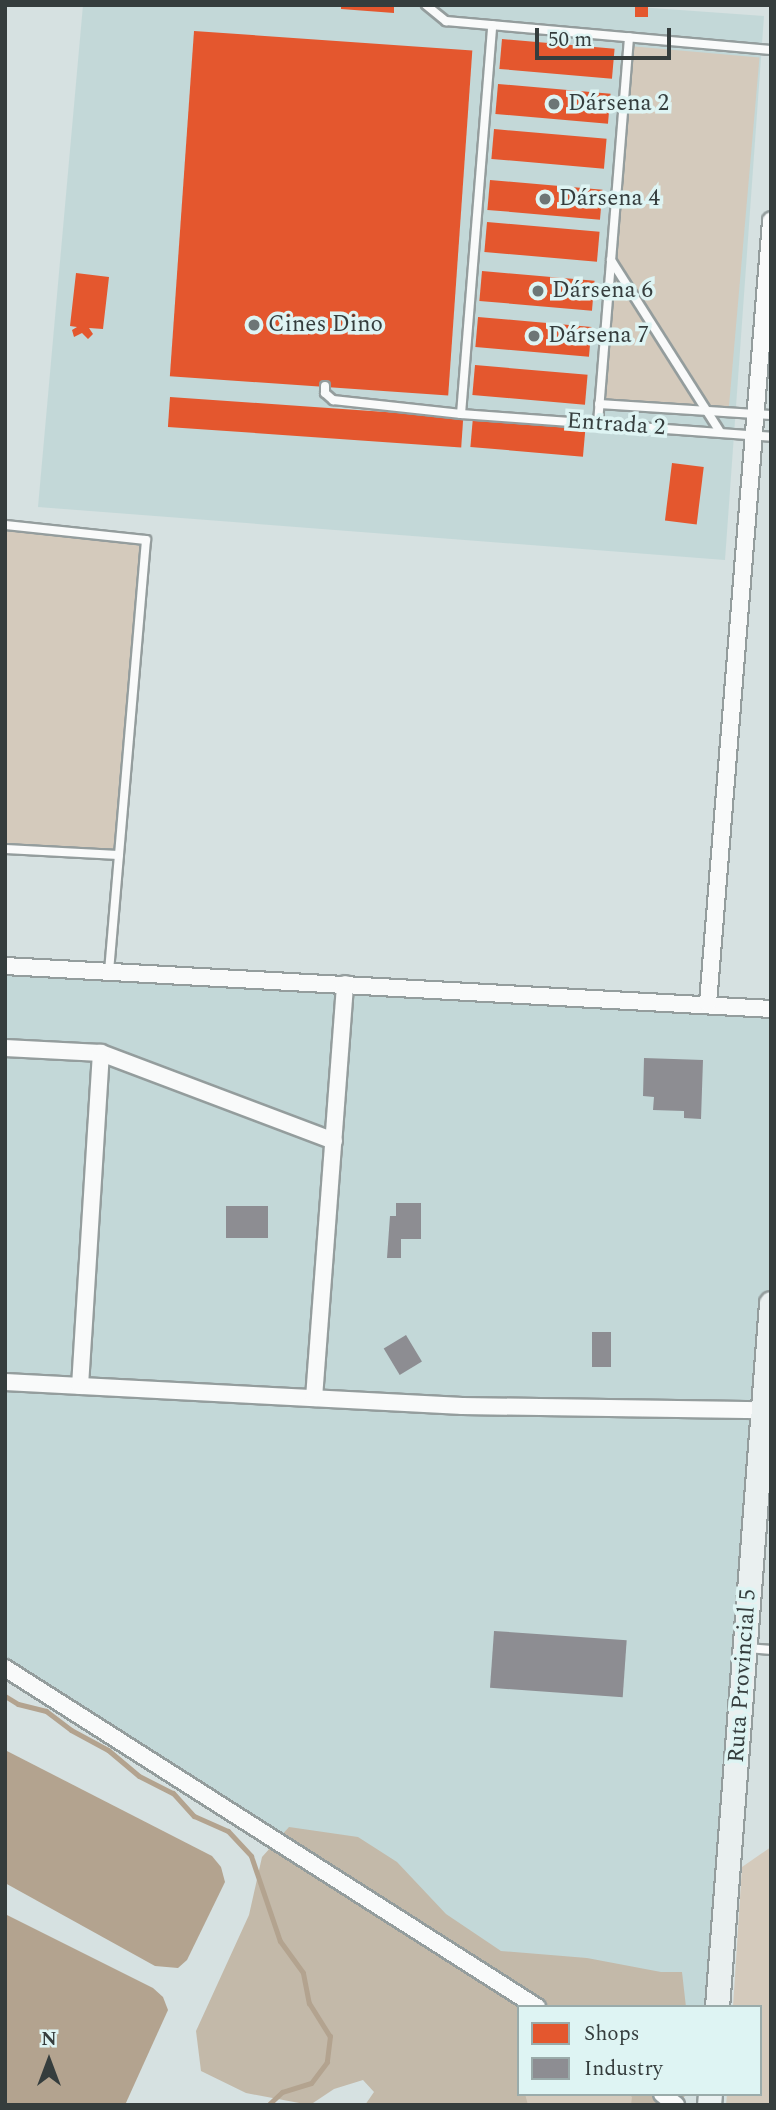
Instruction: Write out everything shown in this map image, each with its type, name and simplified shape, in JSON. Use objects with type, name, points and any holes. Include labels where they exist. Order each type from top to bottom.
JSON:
[{"type":"main road","name":"Ruta Provincial 5","points":[[717,2005],[771,1303]]},
{"type":"street","points":[[708,1003],[753,434],[763,414],[771,221]]},
{"type":"street","points":[[5,966],[708,1003],[771,1009]]},
{"type":"street","points":[[314,1398],[345,984]]},
{"type":"street","points":[[5,1048],[101,1053],[334,1142]]},
{"type":"street","points":[[80,1386],[101,1053]]},
{"type":"street","points":[[5,1382],[462,1406],[612,1408],[763,1415]]},
{"type":"street","points":[[5,1668],[534,2005]]},
{"type":"lane","points":[[426,5],[446,21],[771,50]]},
{"type":"lane","points":[[460,414],[492,25]]},
{"type":"lane","points":[[598,424],[629,37]]},
{"type":"lane","points":[[611,260],[720,432]]},
{"type":"lane","name":"Entrada 2","points":[[325,386],[325,393],[332,400],[460,414],[771,437]]},
{"type":"lane","name":"Entrada 2","points":[[599,404],[763,414]]},
{"type":"lane","points":[[5,525],[146,540],[109,972]]},
{"type":"lane","points":[[5,849],[119,855]]},
{"type":"lane","points":[[745,1648],[771,1650]]},
{"type":"shaded area","points":[[83,5],[610,5],[764,16],[725,560],[38,507]]},
{"type":"shaded area","points":[[629,46],[760,57],[728,415],[598,404]]},
{"type":"shaded area","points":[[5,525],[146,540],[119,855],[5,849]]},
{"type":"shaded area","points":[[5,970],[771,1010],[771,1285],[716,2005],[534,2005],[5,1668]]},
{"type":"shaded area","points":[[5,1750],[212,1856],[221,1867],[225,1882],[187,1960],[178,1968],[155,1966],[5,1883]]},
{"type":"shaded area","points":[[289,1827],[358,1837],[397,1862],[446,1914],[501,1951],[587,1958],[661,1972],[682,1972],[686,2005],[517,2005],[517,2096],[526,2096],[528,2105],[365,2105],[374,2092],[363,2080],[334,2089],[310,2105],[246,2093],[201,2071],[196,2031],[249,1915],[262,1857]]},
{"type":"shaded area","points":[[771,1847],[771,2105],[726,2105],[727,2096],[762,2096],[762,2005],[733,2005],[742,1867]]},
{"type":"shaded area","points":[[5,1914],[153,1988],[163,1997],[168,2010],[125,2105],[5,2105]]},
{"type":"shaded area","points":[[517,2094],[641,2096],[640,2105],[398,2105]]},
{"type":"shaded area","points":[[685,2096],[679,2105],[631,2105],[632,2097]]},
{"type":"building: Shops","points":[[341,5],[394,5],[394,13],[341,9]]},
{"type":"building: Shops","points":[[635,5],[648,5],[648,17],[635,17]]},
{"type":"building: Shops","points":[[194,31],[472,50],[448,396],[170,376]]},
{"type":"building: Shops","points":[[502,39],[615,49],[612,79],[499,69]]},
{"type":"building: Shops","name":"Dársena 2","points":[[498,84],[611,94],[608,124],[495,114]]},
{"type":"building: Shops","points":[[494,129],[607,139],[604,169],[491,159]]},
{"type":"building: Shops","name":"Dársena 4","points":[[490,180],[603,190],[600,220],[487,210]]},
{"type":"building: Shops","points":[[487,222],[600,232],[597,262],[484,252]]},
{"type":"building: Shops","name":"Dársena 6","points":[[482,271],[595,281],[592,311],[479,301]]},
{"type":"building: Shops","points":[[76,273],[109,277],[103,329],[89,328],[93,334],[88,339],[82,333],[74,337],[72,330],[77,327],[70,326]]},
{"type":"building: Shops","name":"Dársena 7","points":[[478,317],[592,327],[589,357],[475,347]]},
{"type":"building: Shops","points":[[475,365],[588,375],[585,405],[472,395]]},
{"type":"building: Shops","points":[[170,397],[463,418],[461,447],[168,427]]},
{"type":"building: Shops","points":[[473,417],[586,427],[583,457],[470,447]]},
{"type":"building: Shops","points":[[672,463],[704,467],[697,524],[665,521]]},
{"type":"building: Industry","points":[[644,1058],[703,1060],[701,1119],[684,1118],[684,1111],[653,1110],[654,1097],[643,1096]]},
{"type":"building: Industry","points":[[396,1203],[421,1203],[421,1239],[401,1239],[401,1258],[387,1258],[390,1216],[396,1216]]},
{"type":"building: Industry","points":[[226,1206],[268,1206],[268,1238],[226,1238]]},
{"type":"building: Industry","points":[[592,1332],[611,1332],[611,1367],[592,1367]]},
{"type":"building: Industry","points":[[406,1335],[422,1362],[400,1375],[384,1348]]},
{"type":"building: Industry","points":[[494,1631],[627,1640],[623,1697],[490,1688]]},
{"type":"waterway","points":[[5,1696],[18,1704],[46,1711],[71,1730],[108,1750],[139,1776],[173,1793],[194,1816],[228,1831],[251,1856],[280,1941],[303,1973],[309,2003],[330,2036],[327,2062],[311,2083],[282,2092],[268,2105]]},
{"type":"place","name":"Dársena 2","points":[[554,104]]},
{"type":"place","name":"Dársena 4","points":[[545,199]]},
{"type":"place","name":"Dársena 6","points":[[538,291]]},
{"type":"place","name":"Cines Dino","points":[[254,325]]},
{"type":"place","name":"Dársena 7","points":[[534,336]]}]
